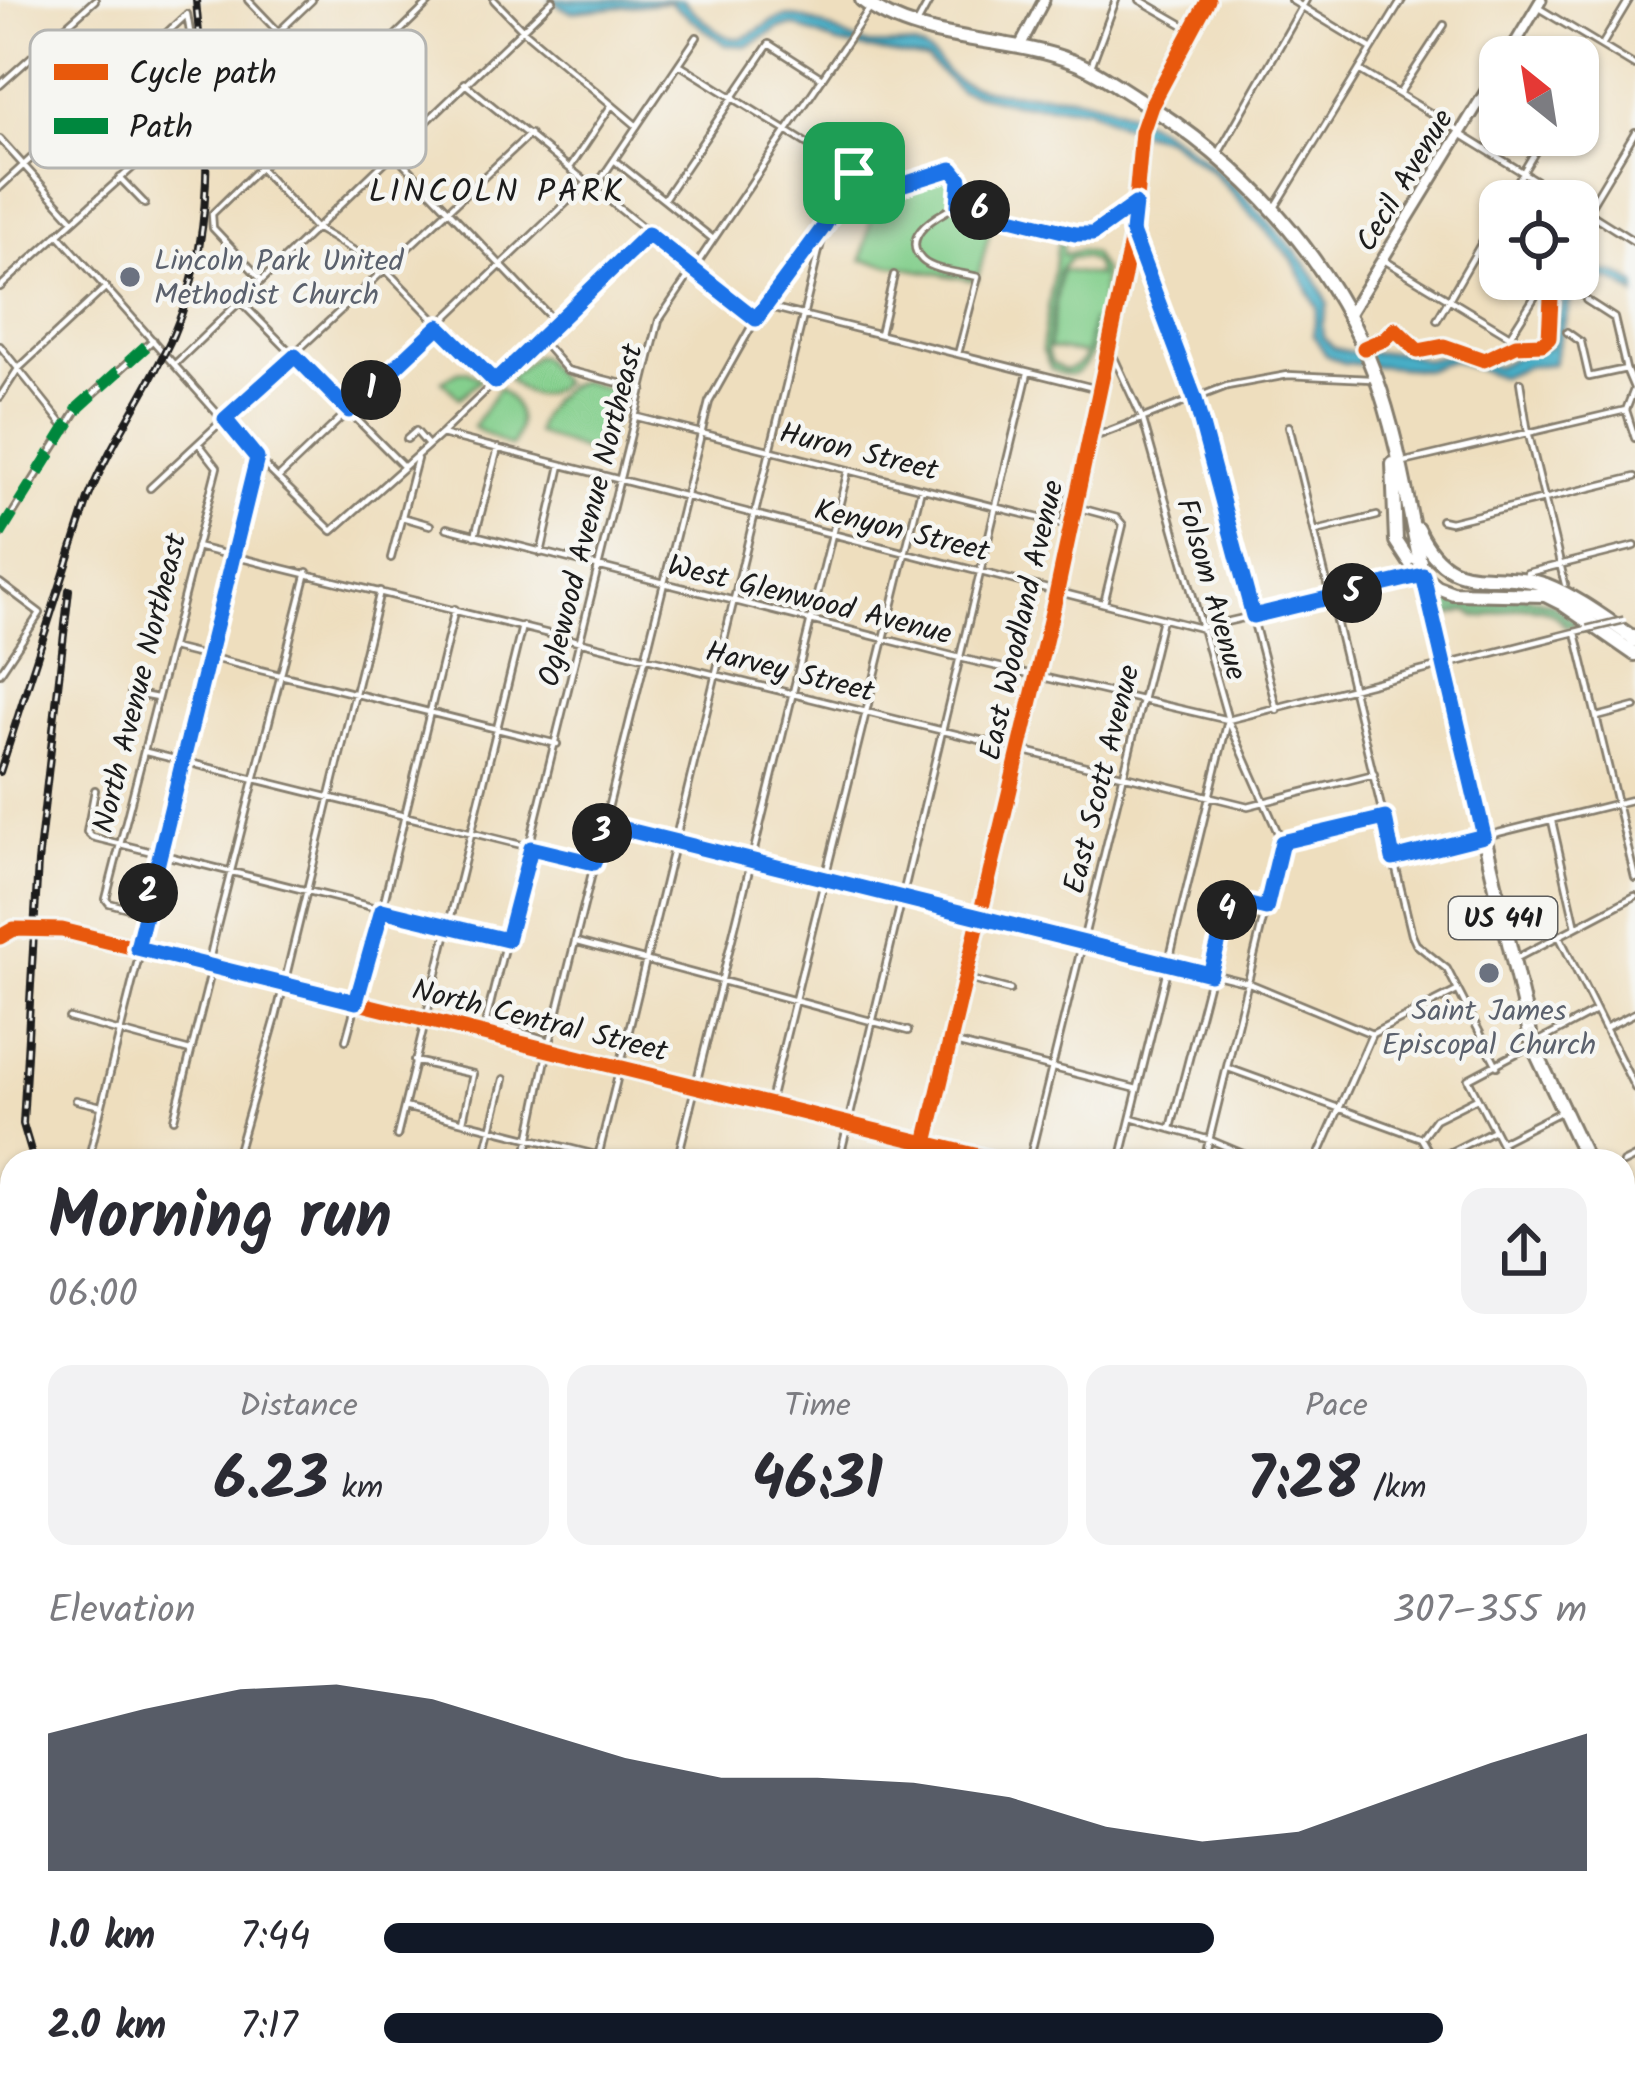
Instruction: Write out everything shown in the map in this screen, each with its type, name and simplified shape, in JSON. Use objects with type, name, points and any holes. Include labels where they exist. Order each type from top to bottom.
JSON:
[{"type":"main road","points":[[1020,46],[1044,0]]},
{"type":"main road","name":"US 441","points":[[866,3],[915,27],[1020,46],[1090,69],[1219,154],[1316,259],[1377,380],[1533,1046],[1581,1149]]},
{"type":"main road","points":[[1519,36],[1539,3]]},
{"type":"main road","name":"Cecil Avenue","points":[[1348,316],[1479,101]]},
{"type":"main road","name":"East Woodland Avenue","points":[[925,1149],[1058,591],[1066,524],[1075,506],[1132,232],[1144,127],[1151,106]]},
{"type":"main road","points":[[1388,422],[1396,541],[1405,557],[1437,587],[1476,596],[1525,592],[1545,596],[1575,611],[1635,654]]},
{"type":"main road","points":[[1393,502],[1399,464]]},
{"type":"main road","points":[[1408,506],[1425,545],[1450,571],[1465,577],[1543,584],[1635,639]]},
{"type":"main road","name":"North Central Street","points":[[0,937],[14,929],[36,927],[137,948],[549,1046],[619,1068],[950,1149]]},
{"type":"street","points":[[62,30],[95,0]]},
{"type":"street","points":[[248,0],[276,30]]},
{"type":"street","points":[[280,30],[312,0]]},
{"type":"street","points":[[400,30],[432,0]]},
{"type":"street","points":[[494,0],[638,126]]},
{"type":"street","points":[[915,27],[930,0]]},
{"type":"street","points":[[1090,69],[1116,0]]},
{"type":"street","points":[[1140,0],[1192,29]]},
{"type":"street","points":[[1151,106],[1208,0]]},
{"type":"street","points":[[1291,0],[1304,3],[1372,49]]},
{"type":"street","points":[[1273,211],[1402,0]]},
{"type":"street","points":[[1602,45],[1629,0]]},
{"type":"street","points":[[426,120],[551,2]]},
{"type":"street","name":"Oglewood Avenue Northeast","points":[[549,1046],[486,1021],[659,320],[853,33],[866,3]]},
{"type":"street","points":[[1219,154],[1304,3]]},
{"type":"street","points":[[1539,3],[1635,66]]},
{"type":"street","points":[[170,30],[187,14],[190,30]]},
{"type":"street","points":[[1399,94],[1444,26]]},
{"type":"street","points":[[595,188],[697,38]]},
{"type":"street","points":[[664,199],[769,44],[822,78]]},
{"type":"street","points":[[0,85],[30,58]]},
{"type":"street","points":[[680,64],[854,173],[904,184],[952,169],[960,179],[958,205]]},
{"type":"street","points":[[1359,70],[1535,180]]},
{"type":"street","points":[[464,83],[756,319]]},
{"type":"street","points":[[571,166],[611,104]]},
{"type":"street","points":[[1599,192],[1635,132]]},
{"type":"street","points":[[150,488],[530,134]]},
{"type":"street","points":[[0,139],[73,220]]},
{"type":"street","points":[[529,1149],[549,1046],[710,402],[763,306],[825,225],[874,146]]},
{"type":"street","points":[[1625,148],[1635,154]]},
{"type":"street","points":[[1518,180],[1532,156]]},
{"type":"street","points":[[0,187],[30,159]]},
{"type":"street","points":[[614,160],[713,238]]},
{"type":"street","points":[[0,287],[131,168]]},
{"type":"street","points":[[257,168],[212,214],[213,228],[261,279]]},
{"type":"street","points":[[259,168],[314,226],[385,269],[495,382]]},
{"type":"street","points":[[175,364],[377,168]]},
{"type":"street","points":[[406,168],[556,323]]},
{"type":"street","points":[[120,178],[145,205]]},
{"type":"street","points":[[278,478],[588,182]]},
{"type":"street","points":[[958,354],[978,277],[925,263],[918,255],[917,238],[923,226],[958,205],[1075,234],[1093,234],[1135,204]]},
{"type":"street","points":[[1599,220],[1635,242]]},
{"type":"street","points":[[600,1149],[825,225]]},
{"type":"street","points":[[1132,232],[1195,399],[1277,710]]},
{"type":"street","points":[[58,234],[257,458],[332,531],[441,434],[648,234]]},
{"type":"street","points":[[1437,320],[1479,248]]},
{"type":"street","points":[[1384,260],[1510,336],[1533,300]]},
{"type":"street","points":[[880,334],[894,275]]},
{"type":"street","points":[[0,397],[18,369],[106,287]]},
{"type":"street","points":[[239,300],[404,467]]},
{"type":"street","points":[[1586,300],[1614,318],[1635,387],[1626,410],[1635,438]]},
{"type":"street","points":[[763,306],[1098,389]]},
{"type":"street","points":[[1567,332],[1581,342],[1589,377],[1626,369]]},
{"type":"street","points":[[540,339],[567,370],[643,389]]},
{"type":"street","points":[[0,534],[79,407],[153,340]]},
{"type":"street","name":"Folsom Avenue","points":[[1108,344],[1143,420],[1228,720],[1282,842]]},
{"type":"street","points":[[0,346],[67,430]]},
{"type":"street","points":[[842,1149],[1028,373]]},
{"type":"street","points":[[1088,440],[1227,386],[1288,375],[1377,380]]},
{"type":"street","points":[[1520,382],[1565,584]]},
{"type":"street","points":[[1399,464],[1626,410]]},
{"type":"street","name":"Huron Street","points":[[637,417],[1066,524]]},
{"type":"street","points":[[1289,426],[1412,935],[1447,969],[1497,1066]]},
{"type":"street","points":[[407,439],[416,431],[428,445]]},
{"type":"street","name":"Kenyon Street","points":[[441,434],[1200,628],[1394,583],[1422,569]]},
{"type":"street","name":"North Avenue Northeast","points":[[143,912],[106,902],[217,467],[198,443]]},
{"type":"street","points":[[475,536],[498,448]]},
{"type":"street","points":[[391,558],[419,454]]},
{"type":"street","points":[[91,1149],[139,956],[143,912],[257,458]]},
{"type":"street","points":[[1066,524],[1076,475],[1084,460]]},
{"type":"street","points":[[541,553],[561,464]]},
{"type":"street","points":[[680,1149],[848,470]]},
{"type":"street","points":[[1441,520],[1450,522],[1635,477]]},
{"type":"street","points":[[769,1105],[921,488]]},
{"type":"street","points":[[1075,506],[1117,518],[1123,525],[1105,603]]},
{"type":"street","points":[[1316,531],[1377,516]]},
{"type":"street","points":[[402,517],[430,525]]},
{"type":"street","name":"West Glenwood Avenue","points":[[447,528],[960,658],[1228,720],[1635,617]]},
{"type":"street","points":[[1527,573],[1635,546]]},
{"type":"street","name":"Harvey Street","points":[[196,547],[1248,806],[1374,774]]},
{"type":"street","points":[[174,1119],[307,572]]},
{"type":"street","points":[[0,583],[40,613],[0,674]]},
{"type":"street","points":[[239,1149],[380,590]]},
{"type":"street","points":[[346,1040],[455,609]]},
{"type":"street","name":"East Scott Avenue","points":[[1032,1149],[1163,618]]},
{"type":"street","points":[[397,1136],[522,626]]},
{"type":"street","points":[[1575,632],[1635,878]]},
{"type":"street","points":[[170,648],[557,744]]},
{"type":"street","points":[[130,693],[157,698]]},
{"type":"street","points":[[1597,717],[1635,707]]},
{"type":"street","points":[[1123,1149],[1228,720]]},
{"type":"street","points":[[143,752],[594,863]]},
{"type":"street","points":[[95,790],[87,832],[92,837],[507,940]]},
{"type":"street","points":[[1393,859],[1635,799]]},
{"type":"street","points":[[1207,1149],[1282,842],[1385,818]]},
{"type":"street","points":[[1551,820],[1576,927]]},
{"type":"street","points":[[604,824],[1249,983],[1372,1034]]},
{"type":"street","points":[[1513,961],[1635,896]]},
{"type":"street","points":[[1171,1128],[1230,900],[1266,909]]},
{"type":"street","points":[[1559,936],[1635,1088]]},
{"type":"street","points":[[575,941],[908,1031]]},
{"type":"street","points":[[963,978],[1010,990]]},
{"type":"street","points":[[1321,1149],[1372,1034],[1459,990]]},
{"type":"street","points":[[1504,1149],[1468,1079],[1596,1011]]},
{"type":"street","points":[[1605,1028],[1635,1012]]},
{"type":"street","points":[[69,1018],[190,1051]]},
{"type":"street","points":[[948,1042],[1137,1089]]},
{"type":"street","points":[[414,1061],[473,1074],[463,1124]]},
{"type":"street","points":[[1228,1067],[1421,1138],[1427,1149]]},
{"type":"street","points":[[486,1149],[504,1079]]},
{"type":"street","points":[[1421,1138],[1435,1119],[1477,1098]]},
{"type":"street","points":[[76,1100],[101,1106]]},
{"type":"street","points":[[404,1107],[563,1149]]},
{"type":"street","points":[[1501,1142],[1563,1111]]},
{"type":"street","points":[[1132,1118],[1231,1149]]},
{"type":"street","points":[[1457,1149],[1495,1130]]},
{"type":"green space","points":[[952,169],[960,179],[958,205],[994,214],[977,281],[862,260],[879,180],[904,184]]},
{"type":"green space","points":[[1058,242],[1063,243],[1063,255],[1080,250],[1092,253],[1103,271],[1103,285],[1089,359],[1080,370],[1067,374],[1051,369],[1042,349]],"holes":[[[1084,257],[1094,263],[1098,276],[1061,270],[1049,348],[1086,354],[1079,364],[1064,370],[1052,363],[1047,351],[1059,271],[1070,258]]]},
{"type":"green space","points":[[535,356],[562,383],[540,395],[527,393],[508,378]]},
{"type":"green space","points":[[467,371],[481,380],[459,398],[442,381]]},
{"type":"green space","points":[[581,381],[623,393],[602,457],[536,433],[551,401]]},
{"type":"green space","points":[[499,388],[518,415],[511,447],[473,427]]},
{"type":"green space","points":[[1520,595],[1551,603],[1579,624],[1566,627],[1548,612],[1528,607],[1484,617],[1467,611],[1439,618],[1436,601],[1444,597],[1481,603]]},
{"type":"water","points":[[549,0],[682,0],[713,28],[734,38],[743,38],[777,19],[799,17],[867,44],[922,49],[957,80],[979,88],[1053,94],[1111,106],[1185,145],[1250,202],[1317,281],[1328,304],[1323,337],[1334,348],[1355,353],[1401,352],[1425,360],[1452,354],[1496,367],[1550,347],[1563,300],[1571,300],[1553,364],[1529,366],[1500,377],[1451,360],[1425,370],[1344,363],[1326,355],[1313,335],[1317,308],[1292,259],[1212,172],[1166,138],[1133,130],[1086,108],[1018,104],[960,91],[927,60],[838,44],[795,26],[779,28],[748,46],[725,45],[669,2],[571,12]]},
{"type":"water","points":[[1599,273],[1614,273],[1635,284],[1635,295],[1624,286],[1599,280]]},
{"type":"railway","points":[[196,0],[198,30]]},
{"type":"railway","points":[[0,772],[88,499],[163,356],[188,294],[198,253],[206,168]]},
{"type":"railway","points":[[30,1149],[23,1124],[38,862],[69,590]]},
{"type":"marked path","points":[[0,534],[79,407],[153,340]]},
{"type":"cycle path","points":[[926,1143],[1057,591],[1133,233],[1142,132],[1208,0]]},
{"type":"cycle path","points":[[1364,348],[1395,329],[1418,351],[1444,346],[1484,360],[1516,345],[1542,344],[1549,338],[1551,300]]},
{"type":"cycle path","points":[[0,937],[14,929],[62,930],[950,1149]]},
{"type":"place","name":"Lincoln Park United Methodist Church","points":[[130,277]]},
{"type":"place","name":"Saint James Episcopal Church","points":[[1489,973]]},
{"type":"district","name":"LINCOLN PARK","points":[[497,190]]},
{"type":"route","points":[[952,169],[960,179],[958,205],[1075,234],[1093,234],[1135,204],[1132,232],[1195,399],[1253,616],[1423,575],[1484,836],[1393,859],[1385,818],[1282,842],[1266,909],[1230,900],[1210,974],[604,824],[594,863],[531,848],[507,940],[382,910],[356,1002],[137,948],[257,458],[225,419],[295,356],[349,411],[439,326],[495,382],[648,234],[756,319],[825,225],[854,173],[904,184],[952,169]]}]
